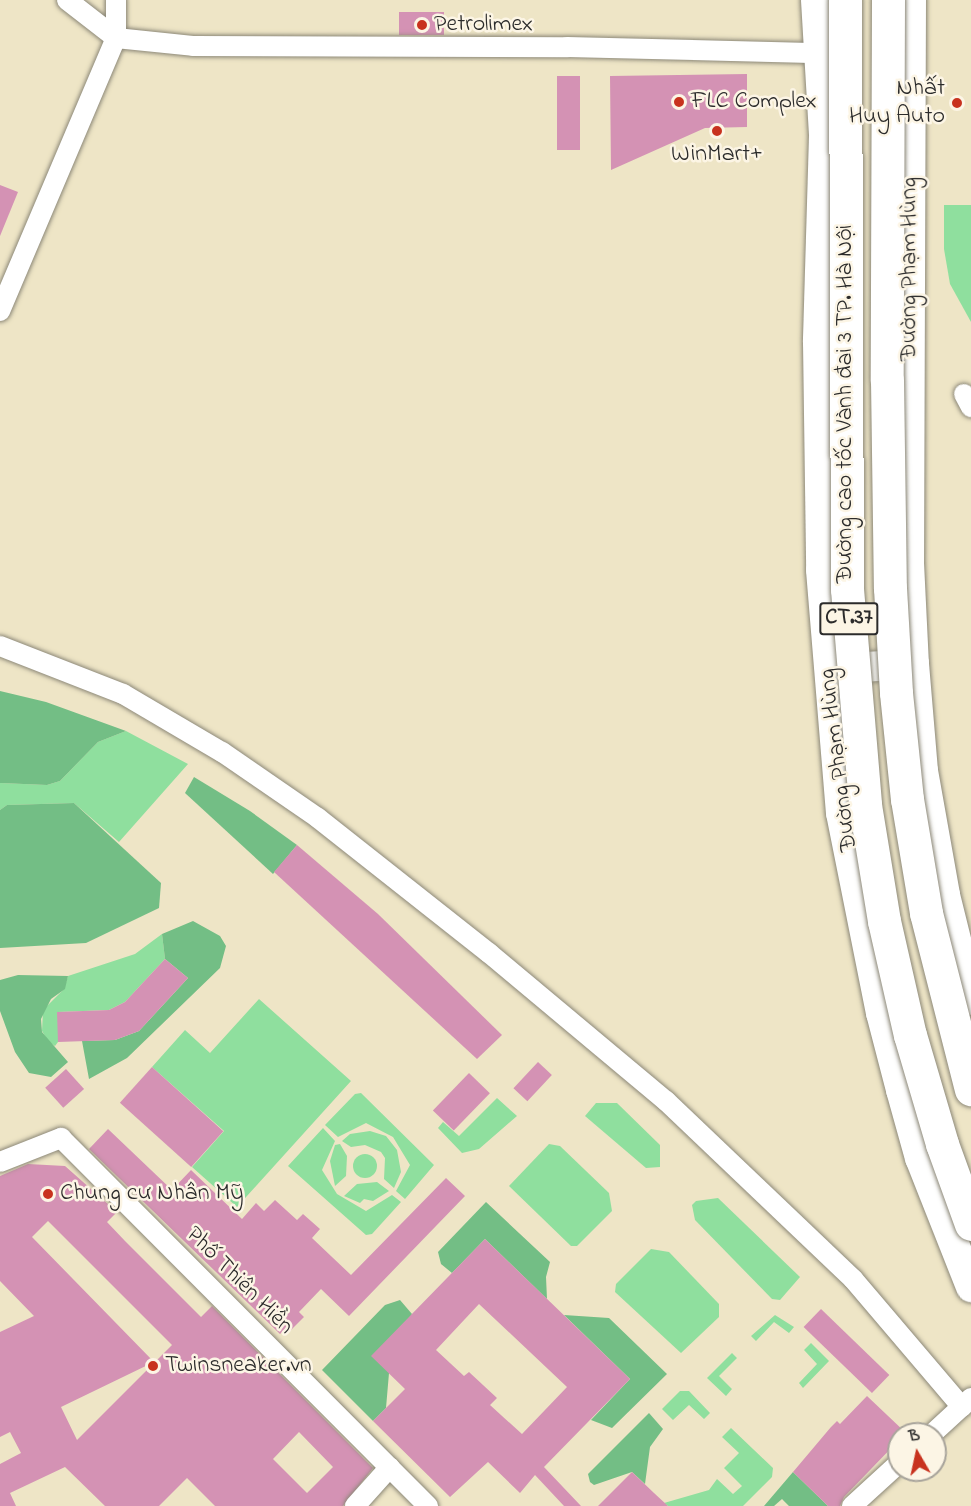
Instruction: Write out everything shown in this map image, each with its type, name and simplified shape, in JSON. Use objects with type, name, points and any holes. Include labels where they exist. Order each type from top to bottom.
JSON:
[{"type":"highway","name":"Đường cao tốc Vành đai 3 TP. Hà Nội","points":[[845,0],[847,589],[863,794],[884,921],[910,1035],[971,1224]]},
{"type":"highway","name":"Đường cao tốc Vành đai 3 TP. Hà Nội","points":[[888,0],[887,380],[890,588],[897,693],[907,799],[926,913],[971,1089]]},
{"type":"main road","name":"Đường Phạm Hùng","points":[[816,0],[821,54],[824,136],[818,342],[821,570],[827,669],[841,813],[881,1013],[920,1158],[971,1287]]},
{"type":"main road","name":"Đường Phạm Hùng","points":[[910,0],[909,563],[914,664],[923,771],[945,894],[971,1000]]},
{"type":"main road","points":[[827,669],[914,664]]},
{"type":"street","points":[[67,0],[116,38],[194,46],[567,47],[821,54]]},
{"type":"street","points":[[0,311],[116,38],[116,0]]},
{"type":"street","points":[[0,646],[123,694],[222,752],[318,818],[489,953],[666,1101],[853,1279],[966,1403],[945,1422]]},
{"type":"street","name":"Phố Thiên Hiền","points":[[0,1162],[61,1138],[428,1506]]},
{"type":"street","points":[[355,1506],[390,1467]]},
{"type":"street","points":[[852,1506],[887,1474]]},
{"type":"green space","points":[[944,205],[971,205],[971,322],[950,284],[944,249]]},
{"type":"green space","points":[[0,691],[46,702],[126,731],[98,742],[60,781],[47,785],[0,783]]},
{"type":"green space","points":[[126,731],[188,764],[119,842],[74,803],[7,805],[0,810],[0,783],[47,785],[60,781],[98,742]]},
{"type":"green space","points":[[194,777],[250,811],[297,845],[273,874],[185,793]]},
{"type":"green space","points":[[74,803],[161,883],[159,908],[86,943],[0,948],[0,810],[7,805]]},
{"type":"green space","points":[[193,921],[220,936],[226,946],[220,968],[127,1058],[89,1079],[82,1041],[115,1040],[139,1031],[188,978],[165,959],[162,934]]},
{"type":"green space","points":[[162,934],[165,959],[125,1002],[109,1010],[58,1012],[58,1042],[55,1046],[48,1041],[42,1031],[43,1010],[64,989],[68,976],[135,954]]},
{"type":"green space","points":[[18,975],[68,976],[65,989],[51,999],[41,1019],[42,1032],[68,1062],[51,1077],[29,1073],[15,1052],[0,1011],[0,980]]},
{"type":"green space","points":[[259,999],[351,1081],[237,1207],[192,1167],[224,1131],[152,1067],[185,1030],[210,1053]]},
{"type":"green space","points":[[361,1093],[434,1165],[405,1199],[396,1191],[410,1165],[393,1137],[366,1123],[338,1137],[325,1125],[355,1094]]},
{"type":"green space","points":[[497,1098],[517,1116],[479,1149],[462,1153],[438,1128],[443,1122],[459,1136]]},
{"type":"green space","points":[[596,1103],[617,1103],[660,1145],[660,1167],[646,1168],[585,1116]]},
{"type":"green space","points":[[323,1128],[335,1141],[322,1170],[337,1194],[366,1211],[392,1195],[401,1202],[372,1234],[366,1235],[288,1166]]},
{"type":"green space","points":[[370,1131],[386,1136],[397,1150],[401,1172],[394,1188],[384,1179],[385,1158],[381,1152],[365,1145],[351,1147],[342,1141],[350,1134]]},
{"type":"green space","points":[[340,1144],[347,1156],[346,1176],[335,1186],[330,1161],[335,1145]]},
{"type":"green space","points":[[549,1144],[560,1146],[609,1193],[612,1211],[577,1246],[571,1246],[509,1186]]},
{"type":"green space","points":[[365,1154],[370,1155],[376,1161],[376,1171],[370,1177],[365,1178],[360,1177],[354,1171],[353,1166],[354,1161],[360,1155]]},
{"type":"green space","points":[[377,1182],[389,1191],[373,1201],[364,1199],[360,1203],[344,1196],[357,1184]]},
{"type":"green space","points":[[718,1198],[800,1277],[780,1300],[772,1299],[695,1220],[692,1205],[696,1201]]},
{"type":"green space","points":[[486,1202],[550,1262],[546,1277],[547,1299],[485,1239],[452,1273],[441,1264],[438,1252]]},
{"type":"green space","points":[[651,1249],[669,1252],[719,1304],[719,1317],[681,1353],[615,1292],[616,1284]]},
{"type":"green space","points":[[400,1300],[412,1314],[389,1373],[386,1408],[373,1421],[322,1370],[385,1305]]},
{"type":"green space","points":[[564,1315],[609,1318],[667,1374],[612,1428],[591,1420],[630,1379]]},
{"type":"green space","points":[[775,1315],[794,1327],[789,1333],[774,1322],[756,1341],[751,1336]]},
{"type":"green space","points":[[811,1343],[829,1361],[803,1388],[799,1383],[817,1364],[804,1350]]},
{"type":"green space","points":[[732,1353],[737,1358],[719,1376],[732,1389],[726,1396],[707,1378]]},
{"type":"green space","points":[[680,1391],[689,1391],[710,1413],[704,1419],[689,1405],[673,1420],[662,1409]]},
{"type":"green space","points":[[649,1413],[663,1429],[650,1447],[645,1484],[632,1472],[594,1485],[590,1482],[588,1474]]},
{"type":"green space","points":[[731,1428],[773,1468],[772,1477],[743,1506],[668,1506],[664,1503],[709,1490],[717,1479],[733,1494],[742,1486],[724,1468],[739,1453],[722,1437]]},
{"type":"green space","points":[[793,1472],[828,1506],[789,1506],[782,1499],[774,1506],[764,1506]]},
{"type":"building","name":"Petrolimex","points":[[399,12],[444,12],[444,35],[399,35]]},
{"type":"building","name":"FLC Complex","points":[[747,74],[747,127],[705,128],[611,170],[610,76]]},
{"type":"building","points":[[557,76],[580,76],[580,150],[557,150]]},
{"type":"building","points":[[0,185],[18,192],[0,236]]},
{"type":"building","points":[[297,845],[378,914],[502,1035],[477,1059],[274,872]]},
{"type":"building","points":[[165,959],[188,978],[139,1031],[115,1040],[58,1042],[57,1012],[109,1010],[125,1002]]},
{"type":"building","points":[[538,1062],[552,1075],[527,1101],[513,1088]]},
{"type":"building","points":[[152,1067],[223,1131],[191,1167],[120,1103]]},
{"type":"building","points":[[66,1069],[84,1089],[63,1108],[45,1088]]},
{"type":"building","points":[[469,1073],[490,1093],[454,1131],[433,1110]]},
{"type":"building","points":[[108,1129],[172,1190],[191,1170],[242,1219],[256,1203],[264,1211],[275,1200],[297,1220],[303,1214],[320,1229],[312,1238],[351,1275],[446,1178],[465,1196],[349,1316],[321,1289],[299,1312],[304,1317],[287,1334],[283,1331],[280,1334],[89,1149]]},
{"type":"building","points":[[28,1164],[65,1166],[117,1212],[107,1222],[201,1317],[212,1306],[373,1468],[343,1506],[215,1506],[187,1478],[159,1506],[105,1506],[65,1467],[10,1493],[16,1506],[0,1506],[0,1464],[21,1453],[10,1432],[0,1437],[0,1332],[34,1316],[0,1281],[0,1176]],"holes":[[[48,1221],[172,1345],[77,1440],[61,1407],[154,1362],[32,1237]],[[299,1432],[333,1467],[307,1493],[273,1459]]]},
{"type":"building","points":[[485,1239],[630,1379],[544,1467],[581,1506],[564,1506],[535,1475],[520,1493],[488,1462],[450,1497],[373,1421],[405,1389],[371,1356]],"holes":[[[479,1304],[567,1387],[522,1434],[490,1405],[497,1398],[469,1372],[464,1376],[436,1350]]]},
{"type":"building","points":[[821,1309],[889,1375],[872,1393],[804,1327]]},
{"type":"building","points":[[867,1396],[894,1422],[887,1422],[887,1452],[844,1497],[840,1506],[828,1506],[793,1472],[831,1427],[837,1421],[840,1424]]},
{"type":"building","points":[[632,1472],[654,1493],[668,1506],[598,1506]]},
{"type":"place","name":"Petrolimex","points":[[422,25]]},
{"type":"place","name":"FLC Complex","points":[[679,102]]},
{"type":"place","name":"Nhất Huy Auto","points":[[957,103]]},
{"type":"place","name":"WinMart+","points":[[717,131]]},
{"type":"place","name":"Chung cư Nhân Mỹ","points":[[48,1194]]},
{"type":"place","name":"Twinsneaker.vn","points":[[153,1366]]}]
